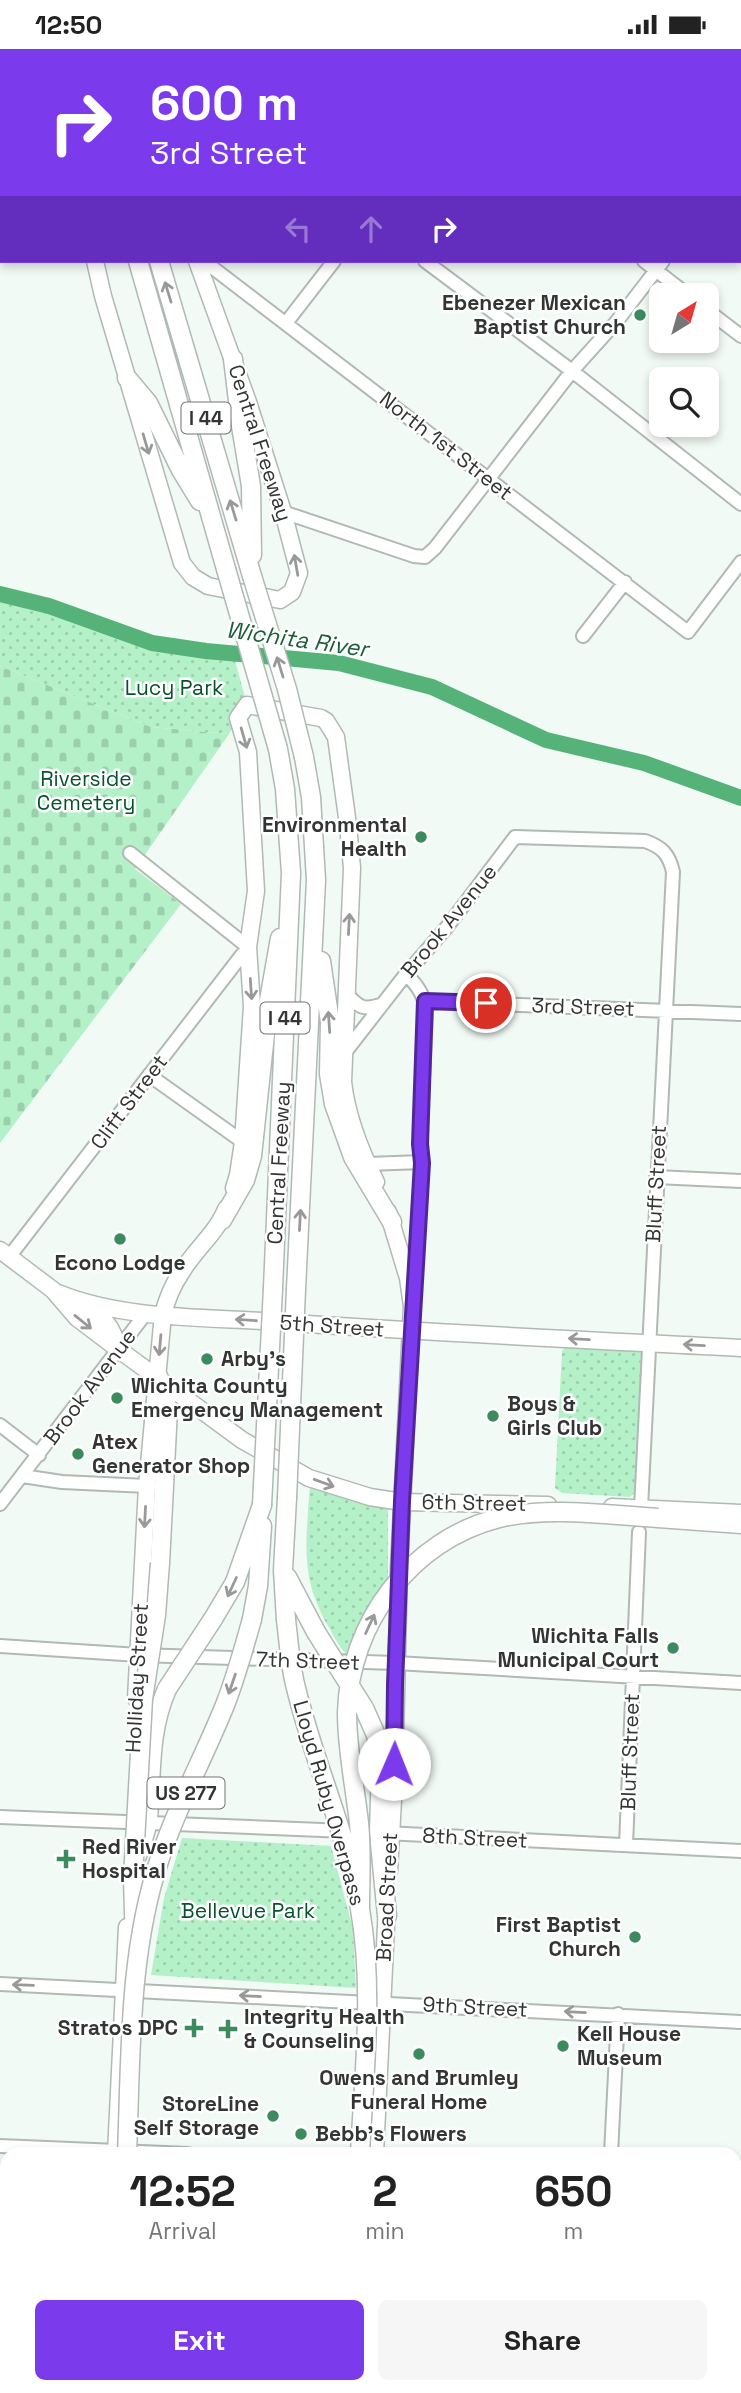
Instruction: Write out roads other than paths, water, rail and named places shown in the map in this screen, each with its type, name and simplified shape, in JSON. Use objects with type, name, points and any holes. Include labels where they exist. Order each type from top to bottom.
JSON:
[{"type":"highway","name":"Central Freeway","points":[[136,1971],[141,1930],[160,1859],[230,1691],[258,1586],[292,873],[285,789],[278,749],[139,263]]},
{"type":"highway","name":"Central Freeway","points":[[160,263],[287,689],[304,757],[314,834],[315,919],[283,1570],[286,1620]]},
{"type":"highway","points":[[233,359],[251,486],[252,576]]},
{"type":"highway","points":[[127,378],[148,403],[181,470],[212,518]]},
{"type":"highway","points":[[222,1220],[245,1180],[252,1156],[268,1006],[292,873]]},
{"type":"highway","points":[[315,919],[330,1022],[329,1074],[334,1104],[353,1157],[392,1222]]},
{"type":"highway","points":[[136,1971],[133,1878],[138,1772],[143,1699],[156,1615],[168,1409],[158,1376]]},
{"type":"highway","points":[[128,1883],[148,1822],[153,1733],[157,1715],[167,1689],[235,1582],[262,1505]]},
{"type":"highway","points":[[360,1908],[359,1827],[347,1737],[347,1710],[359,1649],[388,1591],[429,1551],[472,1526],[501,1518],[533,1513],[741,1524]]},
{"type":"highway","points":[[283,1570],[316,1632],[364,1708],[376,1735],[381,1763],[387,1916]]},
{"type":"highway","name":"Lloyd Ruby Overpass","points":[[286,1620],[295,1686],[340,1828],[360,1908],[366,1971],[360,2147]]},
{"type":"highway","name":"US 277","points":[[120,2147],[136,1971]]},
{"type":"main road","name":"Central Freeway","points":[[95,263],[182,563],[193,576],[208,586],[281,600],[292,592],[299,573],[283,512],[233,359],[198,263]]},
{"type":"main road","name":"Central Freeway","points":[[222,1220],[239,1175],[252,1006],[248,947],[256,891],[248,752],[238,718],[247,705],[321,718],[336,737],[352,868],[343,1056],[345,1102],[367,1164],[392,1222],[408,1278],[412,1306]]},
{"type":"main road","name":"Holliday Street","points":[[119,2147],[130,1821],[147,1486],[163,1314],[168,1296],[181,1271],[222,1220]]},
{"type":"main road","points":[[5,1253],[53,1290]]},
{"type":"main road","name":"Brook Avenue","points":[[146,1313],[181,1271]]},
{"type":"main road","name":"5th Street","points":[[53,1290],[78,1301],[146,1313],[411,1331],[741,1348]]},
{"type":"main road","name":"6th Street","points":[[53,1290],[77,1318],[242,1440],[290,1468],[342,1489],[370,1497],[402,1501],[641,1507],[741,1513]]},
{"type":"main road","points":[[78,1301],[102,1317],[113,1330],[118,1349]]},
{"type":"main road","name":"Broad Street","points":[[385,1833],[394,1782],[402,1501],[412,1306]]},
{"type":"main road","name":"Broad Street","points":[[375,2147],[387,1916]]},
{"type":"street","name":"North 1st Street","points":[[207,263],[688,632],[723,584]]},
{"type":"street","points":[[286,323],[332,263]]},
{"type":"street","points":[[428,263],[572,371],[741,504]]},
{"type":"street","points":[[283,512],[414,556],[425,557],[435,548],[572,371],[617,321],[659,265],[676,283]]},
{"type":"street","points":[[719,319],[741,336]]},
{"type":"street","points":[[723,584],[741,562]]},
{"type":"street","points":[[583,636],[625,582]]},
{"type":"street","points":[[723,584],[741,585]]},
{"type":"street","name":"Bluff Street","points":[[515,837],[645,841],[666,852],[673,871],[641,1507]]},
{"type":"street","name":"Brook Avenue","points":[[343,1056],[406,974],[447,927],[515,837]]},
{"type":"street","points":[[130,853],[248,947]]},
{"type":"street","name":"Clift Street","points":[[5,1253],[248,947]]},
{"type":"street","points":[[406,974],[425,1001]]},
{"type":"street","points":[[346,993],[359,1006],[371,1009],[383,1004]]},
{"type":"street","name":"3rd Street","points":[[425,1001],[741,1014]]},
{"type":"street","name":"Broad Street","points":[[412,1306],[416,1279],[422,1163],[420,1144],[425,1001]]},
{"type":"street","points":[[149,1075],[243,1142]]},
{"type":"street","points":[[367,1164],[422,1163]]},
{"type":"street","points":[[656,1177],[741,1181]]},
{"type":"street","name":"Brook Avenue","points":[[0,1504],[146,1313]]},
{"type":"street","points":[[0,1425],[39,1455]]},
{"type":"street","points":[[22,1476],[62,1482],[147,1486]]},
{"type":"street","name":"Bluff Street","points":[[626,1845],[639,1532]]},
{"type":"street","name":"7th Street","points":[[0,1646],[741,1683]]},
{"type":"street","name":"8th Street","points":[[0,1817],[741,1851]]},
{"type":"street","name":"9th Street","points":[[0,1984],[741,2022]]},
{"type":"street","points":[[611,2147],[618,2014]]},
{"type":"waterway","name":"Wichita River","points":[[0,594],[49,606],[152,643],[206,651],[339,663],[432,687],[546,740],[644,763],[741,798]]},
{"type":"place","name":"Ebenezer Mexican Baptist Church","points":[[640,315]]},
{"type":"place","name":"Environmental Health","points":[[421,837]]},
{"type":"place","name":"Econo Lodge","points":[[120,1239]]},
{"type":"place","name":"Arby's","points":[[207,1359]]},
{"type":"place","name":"Wichita County Emergency Management","points":[[117,1398]]},
{"type":"place","name":"Boys & Girls Club","points":[[493,1416]]},
{"type":"place","name":"Atex Generator Shop","points":[[78,1454]]},
{"type":"place","name":"Wichita Falls Municipal Court","points":[[673,1648]]},
{"type":"place","name":"Red River Hospital","points":[[66,1859]]},
{"type":"place","name":"First Baptist Church","points":[[635,1937]]},
{"type":"place","name":"Stratos DPC","points":[[194,2028]]},
{"type":"place","name":"Integrity Health & Counseling","points":[[228,2029]]},
{"type":"place","name":"Kell House Museum","points":[[563,2046]]},
{"type":"place","name":"Owens and Brumley Funeral Home","points":[[419,2054]]},
{"type":"place","name":"StoreLine Self Storage","points":[[273,2116]]},
{"type":"place","name":"Bebb's Flowers","points":[[301,2134]]},
{"type":"park label","name":"Lucy Park","points":[[174,688]]},
{"type":"park label","name":"Riverside Cemetery","points":[[86,791]]},
{"type":"park label","name":"Bellevue Park","points":[[248,1911]]}]
